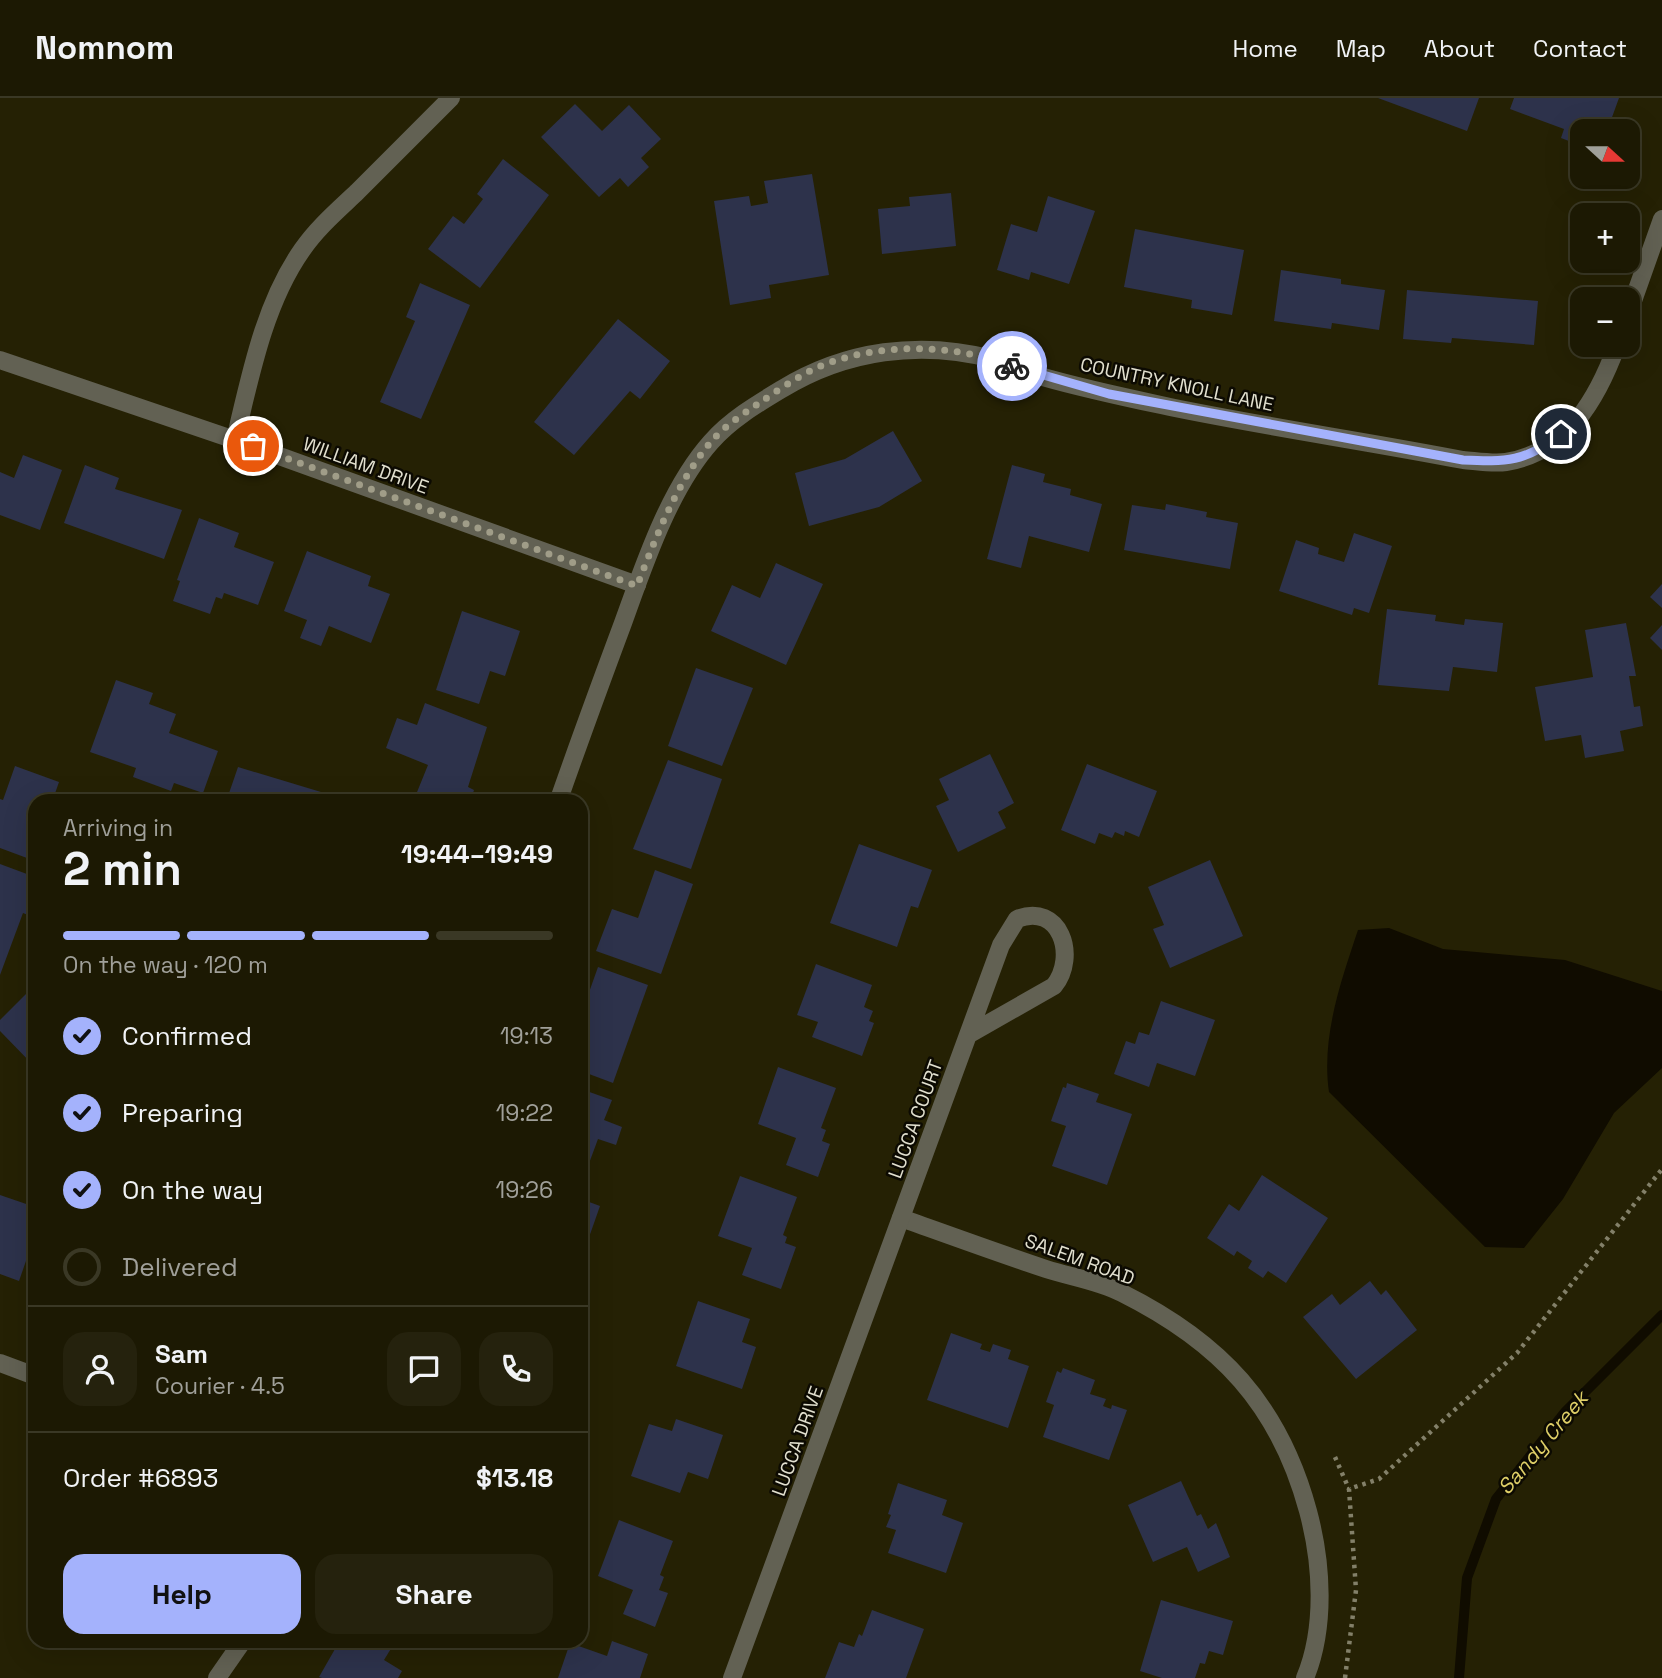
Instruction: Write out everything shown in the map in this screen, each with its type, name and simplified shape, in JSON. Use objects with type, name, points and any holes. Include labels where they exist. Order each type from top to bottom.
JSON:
[{"type":"street","points":[[235,440],[252,371],[265,333],[282,286],[302,250],[324,224],[452,98]]},
{"type":"street","points":[[1638,287],[1662,219]]},
{"type":"street","name":"COUNTRY KNOLL LANE","points":[[561,794],[637,586],[666,516],[710,443],[731,423],[814,369],[861,355],[903,350],[946,350],[995,359],[1039,376],[1109,394],[1190,411],[1463,460],[1507,462],[1543,448],[1579,420],[1601,387],[1612,357]]},
{"type":"street","name":"WILLIAM DRIVE","points":[[0,360],[235,440],[637,586]]},
{"type":"street","name":"LUCCA COURT","points":[[901,1218],[968,1035],[1009,927],[1024,916],[1047,919],[1060,932],[1065,943],[1066,962],[1060,978],[1054,985],[968,1035]]},
{"type":"street","name":"LUCCA DRIVE","points":[[732,1678],[901,1218]]},
{"type":"street","name":"SALEM ROAD","points":[[901,1218],[1120,1292],[1193,1334],[1238,1375],[1273,1420],[1299,1479],[1316,1542],[1320,1603],[1310,1667],[1305,1678]]},
{"type":"street","points":[[0,1363],[28,1373]]},
{"type":"street","points":[[217,1678],[238,1648]]},
{"type":"path","points":[[1349,1489],[1379,1479],[1517,1353],[1662,1170]]},
{"type":"path","points":[[1335,1457],[1349,1489],[1356,1590],[1355,1618],[1345,1678]]},
{"type":"shaded area","points":[[1389,928],[1443,949],[1565,960],[1662,991],[1662,1068],[1614,1113],[1563,1199],[1524,1248],[1485,1247],[1329,1092],[1327,1071],[1330,1030],[1339,989],[1358,930]]},
{"type":"building","points":[[1378,98],[1479,98],[1467,131]]},
{"type":"building","points":[[1514,98],[1619,98],[1611,119],[1570,119],[1570,141],[1561,138],[1564,129],[1510,109]]},
{"type":"building","points":[[575,104],[602,131],[629,105],[661,139],[641,158],[649,167],[628,187],[620,178],[599,197],[541,137]]},
{"type":"building","points":[[503,159],[549,195],[480,288],[428,249],[453,216],[464,224],[483,199],[477,194]]},
{"type":"building","points":[[812,174],[829,275],[769,285],[771,298],[730,305],[714,201],[749,196],[751,206],[768,203],[764,181]]},
{"type":"building","points":[[951,193],[956,246],[882,254],[878,209],[910,206],[909,197]]},
{"type":"building","points":[[1048,196],[1095,211],[1069,284],[1031,272],[1029,280],[997,270],[1011,224],[1037,232]]},
{"type":"building","points":[[1135,229],[1244,250],[1232,315],[1191,308],[1192,300],[1124,287]]},
{"type":"building","points":[[1281,270],[1341,279],[1341,284],[1385,290],[1379,330],[1332,323],[1331,329],[1274,321]]},
{"type":"building","points":[[420,283],[470,305],[421,419],[380,402],[415,321],[406,317]]},
{"type":"building","points":[[1407,290],[1538,301],[1534,345],[1452,338],[1451,343],[1403,339]]},
{"type":"building","points":[[618,319],[670,361],[640,399],[630,391],[574,455],[534,422]]},
{"type":"building","points":[[893,431],[922,481],[879,507],[809,526],[795,473],[845,459]]},
{"type":"building","points":[[23,455],[62,470],[40,530],[0,515],[0,472],[14,478]]},
{"type":"building","points":[[85,465],[119,478],[115,489],[182,510],[164,559],[64,523]]},
{"type":"building","points":[[1012,465],[1045,474],[1043,482],[1071,489],[1070,495],[1102,504],[1089,552],[1029,536],[1021,568],[987,559]]},
{"type":"building","points":[[1166,504],[1207,512],[1206,517],[1238,523],[1230,569],[1124,550],[1132,505],[1165,510]]},
{"type":"building","points":[[199,518],[239,533],[234,547],[274,562],[258,605],[224,593],[222,599],[216,597],[210,614],[173,601],[180,581],[177,580]]},
{"type":"building","points":[[1354,533],[1392,546],[1369,613],[1354,608],[1352,615],[1279,591],[1296,540],[1319,548],[1318,554],[1344,562]]},
{"type":"building","points":[[307,551],[371,576],[368,586],[390,594],[371,643],[329,626],[321,646],[300,638],[307,620],[284,611]]},
{"type":"building","points":[[776,563],[823,584],[786,665],[711,631],[732,585],[760,598]]},
{"type":"building","points":[[1662,584],[1662,608],[1650,597]]},
{"type":"building","points":[[1387,609],[1436,615],[1435,621],[1464,625],[1465,619],[1503,623],[1497,672],[1453,667],[1449,691],[1378,685]]},
{"type":"building","points":[[462,611],[520,631],[505,676],[490,671],[479,704],[436,690]]},
{"type":"building","points":[[1626,623],[1636,676],[1629,676],[1634,707],[1640,706],[1643,726],[1620,731],[1624,751],[1585,758],[1581,735],[1545,741],[1535,687],[1593,677],[1585,630]]},
{"type":"building","points":[[1662,625],[1662,650],[1650,638]]},
{"type":"building","points":[[696,668],[753,688],[722,766],[668,746]]},
{"type":"building","points":[[116,680],[153,693],[149,704],[176,714],[169,733],[218,751],[203,793],[174,783],[171,791],[133,777],[136,768],[90,752]]},
{"type":"building","points":[[425,703],[487,727],[468,787],[474,790],[473,794],[416,794],[428,765],[386,748],[397,718],[417,725]]},
{"type":"building","points":[[990,754],[1014,803],[998,812],[1006,828],[958,852],[936,806],[949,800],[939,779]]},
{"type":"building","points":[[668,760],[722,779],[691,869],[633,849]]},
{"type":"building","points":[[1087,764],[1157,791],[1139,837],[1125,831],[1124,836],[1115,832],[1112,838],[1099,833],[1095,844],[1061,830]]},
{"type":"building","points":[[15,766],[59,782],[55,794],[28,794],[28,858],[0,848],[0,799],[3,800]]},
{"type":"building","points":[[238,767],[321,792],[320,794],[229,794]]},
{"type":"building","points":[[859,844],[932,870],[918,908],[911,906],[897,947],[830,923]]},
{"type":"building","points":[[1210,860],[1243,936],[1170,968],[1153,929],[1164,925],[1148,887]]},
{"type":"building","points":[[0,864],[28,874],[28,915],[23,913],[0,975]]},
{"type":"building","points":[[655,870],[693,884],[661,974],[596,951],[612,909],[638,918]]},
{"type":"building","points":[[816,964],[872,985],[864,1007],[873,1011],[869,1021],[874,1023],[862,1056],[812,1037],[818,1022],[797,1015]]},
{"type":"building","points":[[598,967],[648,985],[613,1083],[588,1074],[588,995]]},
{"type":"building","points":[[28,994],[28,1060],[0,1031],[0,1020]]},
{"type":"building","points":[[1161,1001],[1215,1020],[1195,1076],[1157,1063],[1149,1087],[1114,1074],[1126,1041],[1135,1044],[1139,1032],[1149,1035]]},
{"type":"building","points":[[778,1067],[836,1088],[821,1128],[826,1130],[822,1141],[830,1144],[818,1177],[786,1165],[796,1138],[758,1124]]},
{"type":"building","points":[[1067,1083],[1099,1094],[1096,1102],[1132,1114],[1107,1185],[1052,1166],[1066,1126],[1051,1121],[1063,1087],[1066,1088]]},
{"type":"building","points":[[588,1091],[612,1100],[604,1120],[622,1127],[616,1145],[598,1139],[588,1166]]},
{"type":"building","points":[[1262,1175],[1328,1218],[1286,1283],[1268,1271],[1263,1278],[1248,1268],[1252,1261],[1237,1251],[1234,1256],[1207,1238],[1229,1204],[1239,1211]]},
{"type":"building","points":[[740,1176],[797,1197],[783,1235],[787,1237],[785,1243],[796,1247],[781,1289],[742,1275],[752,1248],[718,1236]]},
{"type":"building","points":[[0,1195],[28,1205],[28,1255],[19,1281],[0,1274]]},
{"type":"building","points":[[588,1202],[600,1206],[588,1240]]},
{"type":"building","points":[[1370,1281],[1381,1295],[1386,1290],[1417,1330],[1356,1379],[1303,1317],[1332,1294],[1340,1305]]},
{"type":"building","points":[[698,1301],[750,1319],[742,1342],[756,1347],[742,1389],[676,1366]]},
{"type":"building","points":[[951,1333],[982,1344],[980,1349],[990,1352],[993,1344],[1011,1350],[1008,1359],[1029,1366],[1008,1428],[927,1400]]},
{"type":"building","points":[[1063,1368],[1095,1380],[1090,1394],[1106,1399],[1103,1406],[1111,1409],[1112,1405],[1127,1410],[1109,1460],[1043,1437],[1054,1405],[1046,1402],[1057,1371],[1061,1373]]},
{"type":"building","points":[[676,1419],[723,1435],[708,1479],[688,1472],[680,1493],[631,1476],[649,1424],[672,1431]]},
{"type":"building","points":[[1181,1481],[1197,1516],[1201,1514],[1208,1529],[1216,1523],[1230,1557],[1198,1572],[1187,1547],[1153,1562],[1128,1505]]},
{"type":"building","points":[[898,1483],[947,1500],[942,1515],[963,1523],[946,1573],[888,1553],[896,1530],[886,1527]]},
{"type":"building","points":[[619,1520],[673,1541],[660,1575],[664,1577],[659,1590],[668,1593],[655,1627],[623,1614],[633,1590],[598,1576]]},
{"type":"building","points":[[1161,1600],[1233,1621],[1223,1655],[1209,1651],[1205,1664],[1200,1663],[1195,1678],[1162,1678],[1140,1671]]},
{"type":"building","points":[[872,1610],[924,1629],[906,1678],[825,1678],[839,1642],[854,1647],[859,1634],[862,1636]]},
{"type":"building","points":[[612,1641],[648,1654],[640,1678],[558,1678],[568,1648],[584,1648],[607,1656]]},
{"type":"building","points":[[336,1648],[391,1648],[384,1660],[402,1671],[398,1678],[319,1677]]},
{"type":"waterway","name":"Sandy Creek","points":[[1459,1678],[1467,1578],[1496,1499],[1565,1412],[1662,1315]]},
{"type":"way so far","points":[[253,446],[637,586],[666,516],[710,443],[731,423],[814,369],[861,355],[903,350],[946,350],[995,359],[1012,366]]},
{"type":"route","points":[[1012,366],[1039,376],[1109,394],[1190,411],[1463,460],[1507,462],[1543,448],[1561,434]]}]
